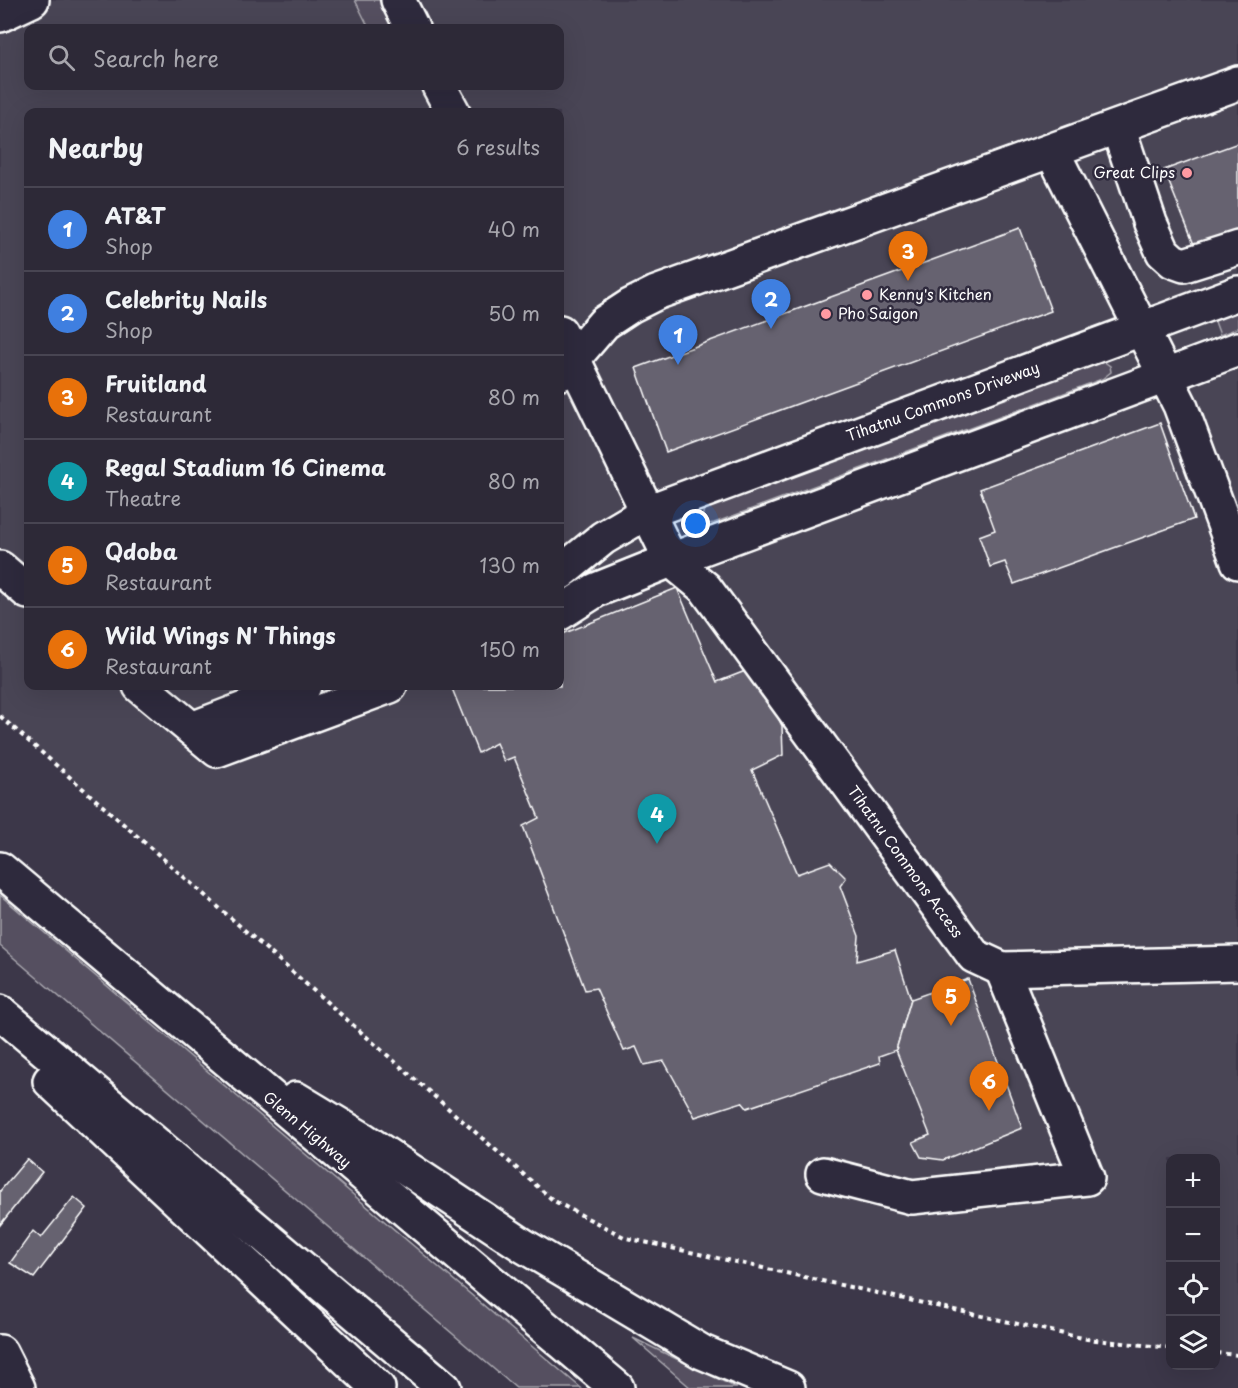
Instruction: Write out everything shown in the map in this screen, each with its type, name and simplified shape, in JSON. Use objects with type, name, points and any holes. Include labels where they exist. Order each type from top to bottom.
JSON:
[{"type":"main road","points":[[0,15],[32,0]]},
{"type":"main road","points":[[398,0],[410,24]]},
{"type":"main road","points":[[671,560],[564,355],[604,323],[630,306],[657,293],[1238,83]]},
{"type":"main road","points":[[442,90],[451,108]]},
{"type":"main road","points":[[1118,127],[1150,224],[1163,252],[1173,261],[1184,265],[1238,248]]},
{"type":"main road","points":[[1052,151],[1180,405],[1238,562]]},
{"type":"main road","name":"Tihatnu Commons Driveway","points":[[564,570],[603,538],[647,512],[1238,293]]},
{"type":"main road","points":[[564,611],[596,591],[671,560],[1238,349]]},
{"type":"main road","name":"Tihatnu Commons Access","points":[[671,560],[705,588],[974,956],[1002,969],[1238,963]]},
{"type":"main road","points":[[0,568],[24,589]]},
{"type":"main road","points":[[145,690],[217,750],[367,690]]},
{"type":"main road","points":[[192,729],[294,690]]},
{"type":"main road","name":"Glenn Highway","points":[[0,869],[201,1041],[617,1388]]},
{"type":"main road","points":[[823,1174],[912,1197],[1088,1178],[1002,969]]},
{"type":"main road","points":[[0,1012],[444,1388]]},
{"type":"main road","points":[[0,1035],[378,1388]]},
{"type":"main road","points":[[201,1041],[364,1140],[524,1246],[702,1352],[788,1388]]},
{"type":"main road","points":[[0,1352],[18,1388]]},
{"type":"path","points":[[0,716],[554,1201],[626,1238],[1087,1339],[1166,1348]]},
{"type":"path","points":[[1220,1353],[1238,1355]]},
{"type":"shaded area","points":[[0,0],[1238,0],[1238,1355],[1220,1353],[1220,1154],[1166,1154],[1166,1348],[1087,1339],[626,1238],[554,1201],[0,716]]},
{"type":"shaded area","points":[[355,0],[379,0],[391,24],[367,24]]},
{"type":"shaded area","points":[[1238,310],[1238,328],[1220,335],[1214,319]]},
{"type":"shaded area","points":[[1103,361],[1110,366],[1111,372],[1102,379],[714,523],[708,524],[702,518],[704,509],[709,506]]},
{"type":"shaded area","points":[[0,895],[581,1388],[516,1388],[0,946]]},
{"type":"shaded area","points":[[633,1338],[737,1388],[691,1388]]},
{"type":"building","points":[[1238,143],[1238,237],[1197,252],[1164,170]]},
{"type":"building","points":[[1020,228],[1051,311],[666,452],[636,368]]},
{"type":"building","points":[[1160,423],[1194,519],[1014,584],[1005,562],[990,567],[979,536],[995,530],[980,489]]},
{"type":"building","points":[[677,588],[717,682],[748,670],[769,699],[782,726],[783,755],[752,770],[797,874],[830,862],[846,878],[840,886],[859,936],[857,961],[895,950],[911,999],[896,1050],[879,1056],[880,1063],[747,1108],[742,1102],[695,1117],[664,1061],[644,1065],[636,1047],[624,1051],[596,988],[585,990],[523,826],[539,818],[514,757],[504,761],[496,743],[478,753],[453,690],[564,690],[564,633]]},
{"type":"building","points":[[968,979],[1022,1128],[943,1160],[921,1157],[913,1142],[930,1135],[896,1050],[911,999]]},
{"type":"building","points":[[27,1159],[42,1172],[0,1225],[0,1191]]},
{"type":"building","points":[[74,1197],[87,1208],[34,1278],[10,1263],[33,1231],[41,1238]]},
{"type":"place","name":"Great Clips","points":[[1187,173]]},
{"type":"place","name":"Fruitland","points":[[908,281]]},
{"type":"place","name":"Kenny's Kitchen","points":[[867,295]]},
{"type":"place","name":"Pho Saigon","points":[[826,314]]},
{"type":"place","name":"Celebrity Nails","points":[[771,329]]},
{"type":"place","name":"AT&T","points":[[678,365]]},
{"type":"place","name":"Regal Stadium 16 Cinema","points":[[657,844]]},
{"type":"place","name":"Qdoba","points":[[951,1026]]},
{"type":"place","name":"Wild Wings N' Things","points":[[989,1111]]}]
